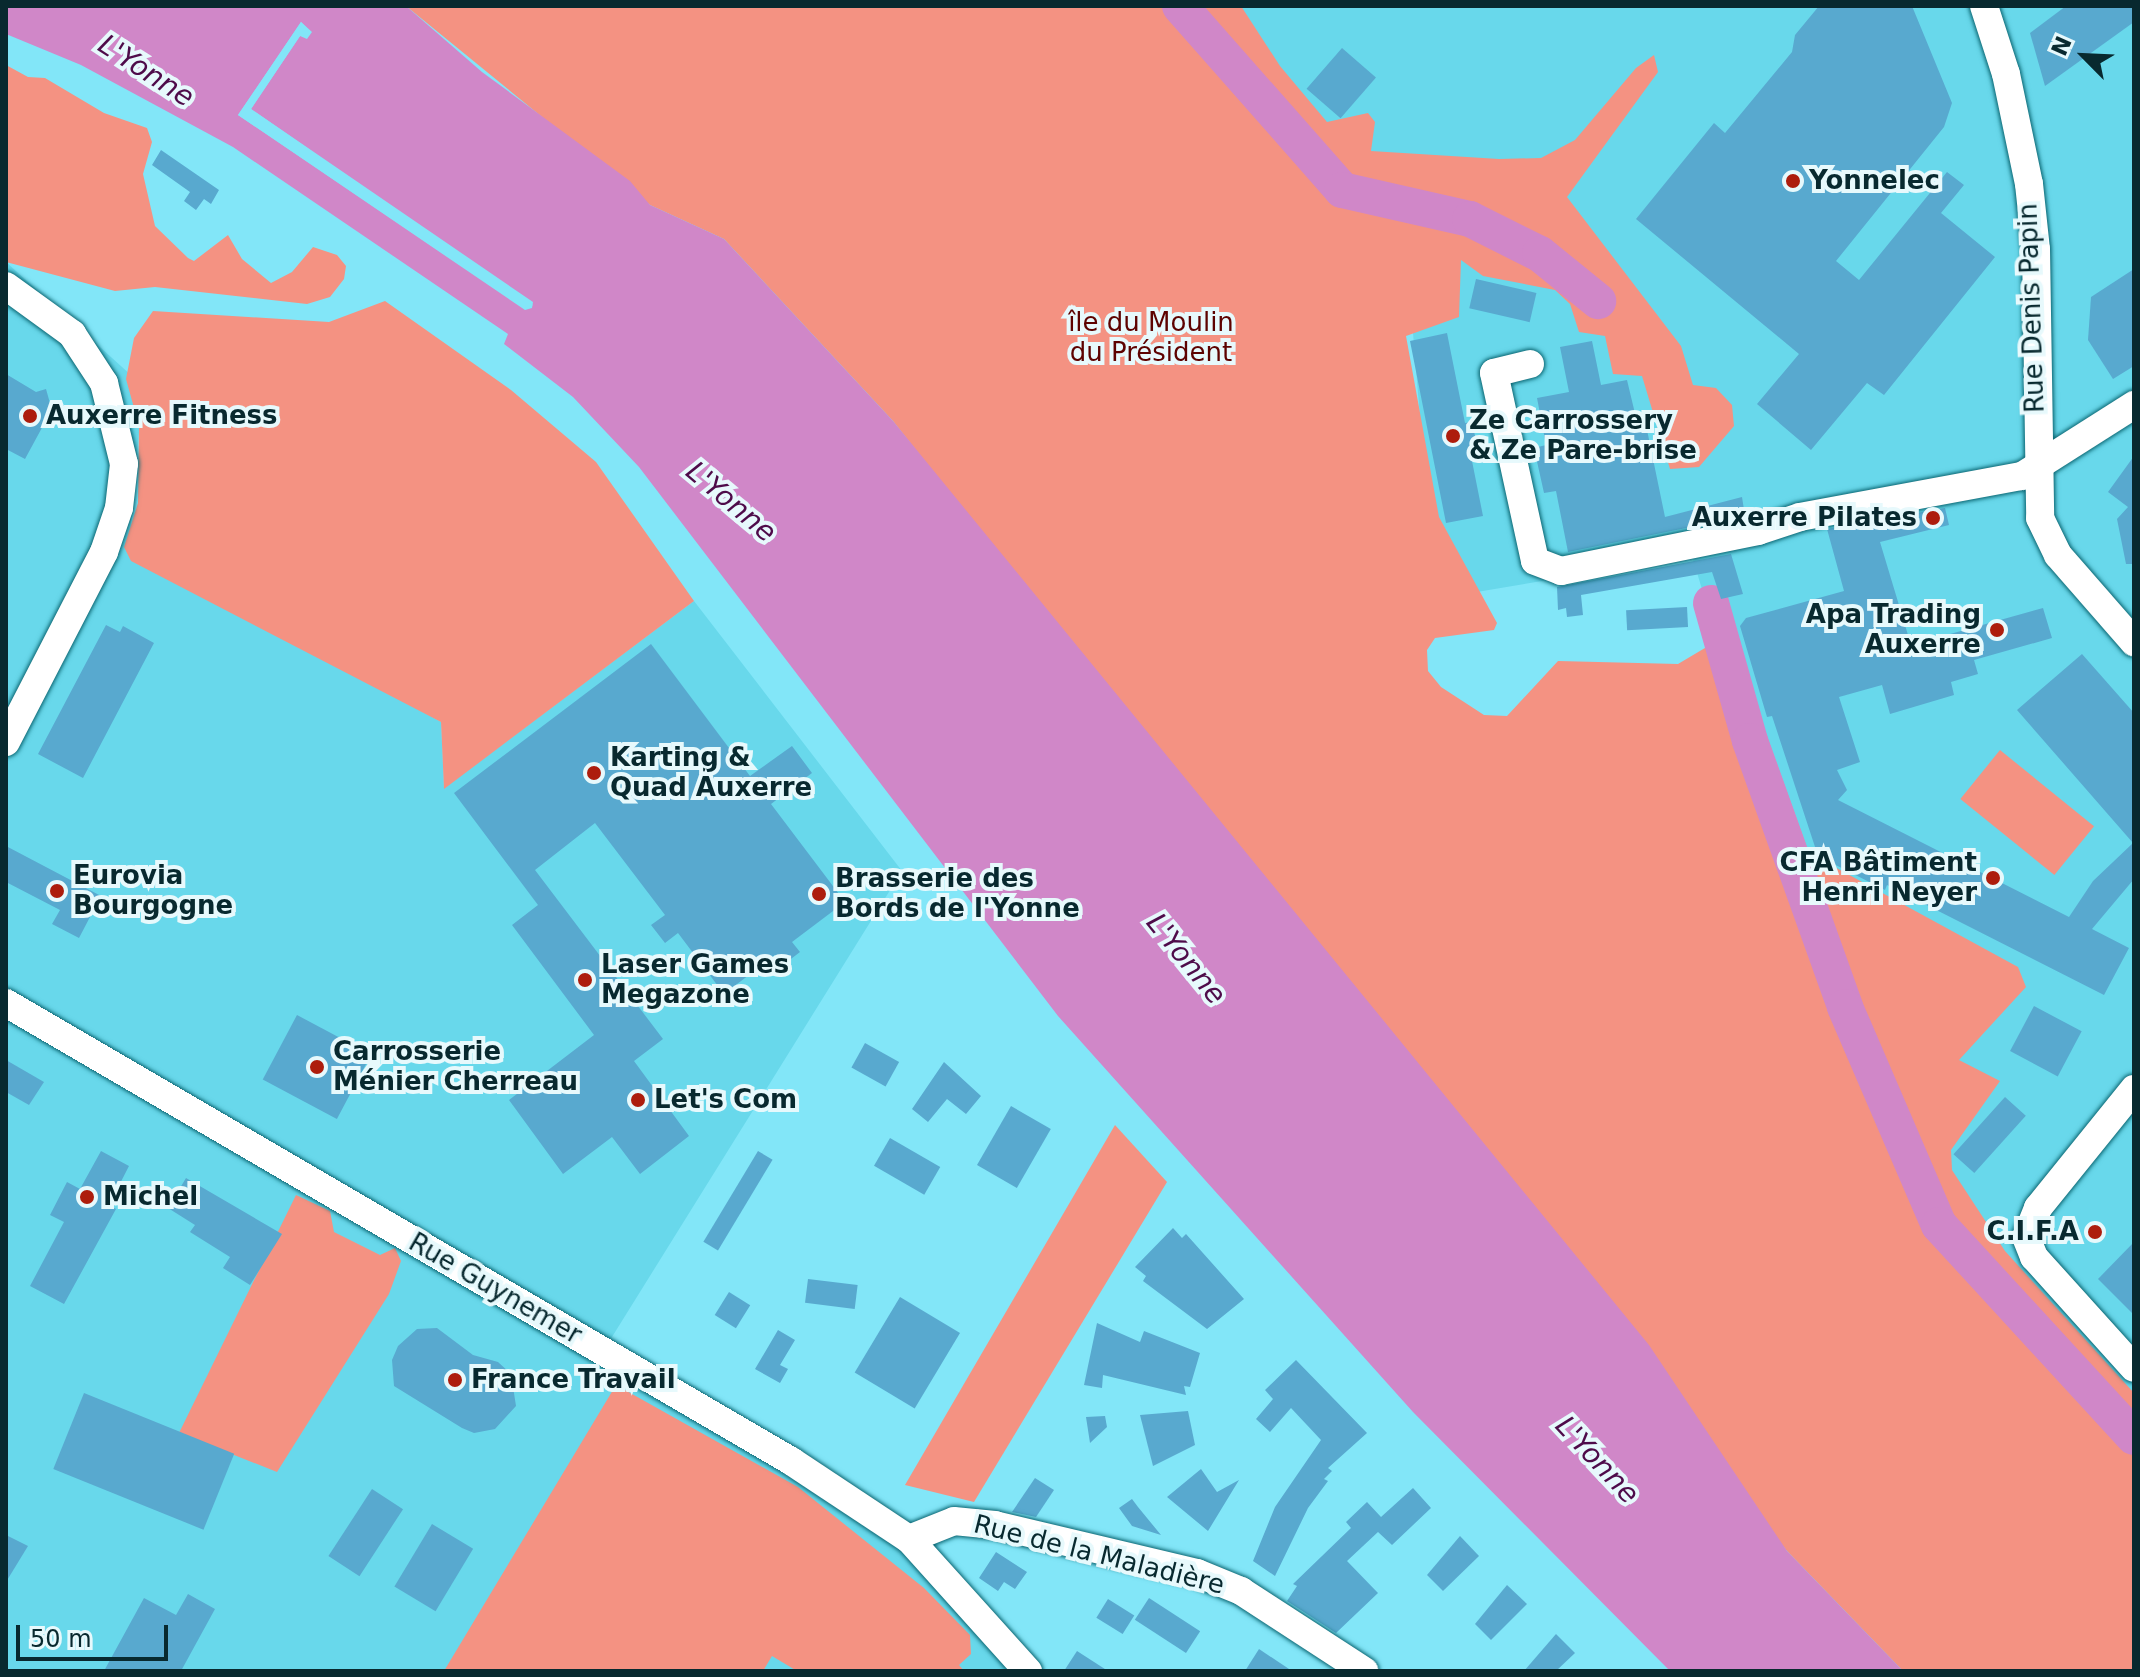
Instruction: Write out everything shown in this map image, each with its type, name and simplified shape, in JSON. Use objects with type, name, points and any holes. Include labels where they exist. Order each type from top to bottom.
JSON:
[{"type":"street","name":"Rue Denis Papin","points":[[1984,6],[2006,74],[2029,184],[2036,249],[2036,471],[2046,537],[2134,642]]},
{"type":"street","points":[[6,286],[72,334],[104,383],[124,464],[119,508],[104,552],[6,742]]},
{"type":"street","points":[[1530,364],[1494,373],[1535,561],[1561,571],[2036,471],[2134,405]]},
{"type":"street","name":"Rue Guynemer","points":[[6,1003],[791,1461],[909,1539],[1028,1671]]},
{"type":"street","points":[[2134,1089],[2049,1193],[2028,1225],[2028,1246],[2134,1368]]},
{"type":"street","name":"Rue de la Maladière","points":[[909,1539],[954,1521],[995,1525],[1197,1573],[1241,1591],[1364,1671]]},
{"type":"shaded area","points":[[1209,6],[2134,6],[2134,1418],[1968,1226],[1763,792],[1692,556],[1435,599],[1402,200]]},
{"type":"shaded area","points":[[6,262],[143,386],[129,549],[441,722],[444,788],[694,601],[902,871],[607,1345],[944,1576],[1015,1671],[6,1671]]},
{"type":"green space","name":"île du Moulin du Président","points":[[406,6],[1241,6],[1280,66],[1327,122],[1368,113],[1375,122],[1371,151],[1499,159],[1541,158],[1575,140],[1636,68],[1654,55],[1658,72],[1567,197],[1681,346],[1693,385],[1716,388],[1732,405],[1734,426],[1699,467],[1670,469],[1642,376],[1613,374],[1605,336],[1579,332],[1570,304],[1555,290],[1483,276],[1461,260],[1459,317],[1406,336],[1439,517],[1497,623],[1494,630],[1435,638],[1427,650],[1428,671],[1441,687],[1484,715],[1507,716],[1558,661],[1678,664],[1710,645],[1731,612],[1764,728],[1809,853],[2018,967],[2026,987],[1959,1060],[2000,1081],[1951,1150],[1952,1170],[2005,1251],[2134,1393],[2134,1671],[1903,1671],[1787,1551],[893,421],[724,239],[650,205]]},
{"type":"green space","points":[[6,65],[28,77],[45,78],[104,113],[147,128],[152,142],[143,174],[155,226],[188,258],[194,261],[228,235],[242,259],[271,283],[292,272],[313,247],[337,255],[346,266],[344,279],[330,297],[307,304],[155,287],[115,291],[6,262]]},
{"type":"green space","points":[[385,301],[511,390],[596,462],[694,601],[444,789],[441,722],[131,561],[124,547],[138,503],[139,426],[126,379],[134,338],[153,311],[329,322]]},
{"type":"green space","points":[[2000,750],[2094,826],[2054,875],[1960,799]]},
{"type":"green space","points":[[1115,1125],[1167,1182],[974,1502],[905,1485]]},
{"type":"green space","points":[[296,1195],[330,1211],[334,1232],[380,1255],[395,1248],[401,1261],[389,1294],[277,1472],[179,1433]]},
{"type":"green space","points":[[616,1385],[798,1487],[924,1588],[970,1635],[971,1654],[959,1665],[964,1671],[797,1671],[772,1656],[763,1671],[444,1671]]},
{"type":"water","points":[[6,6],[406,6],[482,72],[630,181],[650,205],[724,239],[893,421],[1649,1345],[1787,1551],[1903,1671],[1670,1671],[1413,1412],[1058,1016],[639,467],[573,397],[504,344],[508,334],[233,147],[81,65],[6,34]],"holes":[[[301,22],[311,32],[300,36],[251,109],[533,305],[525,309],[238,115]]]},
{"type":"pier","points":[[301,22],[312,32],[307,39],[300,36],[251,109],[533,302],[532,308],[525,310],[238,115]]},
{"type":"building","name":"Yonnelec","points":[[1819,6],[1912,6],[1952,103],[1944,127],[1836,261],[1859,280],[1947,172],[1964,185],[1941,213],[1995,257],[1884,395],[1867,383],[1811,450],[1757,404],[1799,354],[1636,219],[1714,123],[1725,133],[1792,52],[1795,35]]},
{"type":"building","points":[[2066,6],[2134,6],[2134,22],[2045,86],[2030,33]]},
{"type":"building","points":[[1342,48],[1376,78],[1341,118],[1307,89]]},
{"type":"building","points":[[161,150],[219,190],[211,204],[204,199],[196,210],[184,201],[190,192],[152,165]]},
{"type":"building","points":[[2134,269],[2134,366],[2113,379],[2088,340],[2091,297]]},
{"type":"building","points":[[1476,279],[1536,293],[1530,322],[1469,308]]},
{"type":"building","points":[[1447,333],[1465,423],[1472,422],[1480,459],[1472,461],[1483,516],[1446,523],[1410,341]]},
{"type":"building","points":[[1592,341],[1601,385],[1627,380],[1638,426],[1646,425],[1665,517],[1742,497],[1745,516],[1568,552],[1556,491],[1544,493],[1534,448],[1546,445],[1537,398],[1569,392],[1560,347]]},
{"type":"building","name":"Auxerre Fitness","points":[[6,374],[36,392],[46,389],[55,421],[44,424],[25,459],[6,449]]},
{"type":"building","points":[[2134,456],[2134,564],[2126,564],[2117,519],[2128,507],[2108,492]]},
{"type":"building","points":[[1945,508],[1949,525],[1880,542],[1911,645],[2043,608],[2052,638],[1974,660],[1978,674],[1951,682],[1954,695],[1890,714],[1882,685],[1839,697],[1860,762],[1837,770],[1847,790],[1838,800],[2069,917],[2093,881],[2133,843],[2017,710],[2082,654],[2134,713],[2134,879],[2092,929],[2129,948],[2104,995],[1887,885],[1885,890],[1818,856],[1772,716],[1767,717],[1740,626],[1746,618],[1844,591],[1827,529]]},
{"type":"building","points":[[1731,554],[1743,594],[1721,599],[1712,572],[1581,595],[1583,615],[1567,617],[1566,608],[1558,610],[1557,587]]},
{"type":"building","points":[[1687,607],[1688,627],[1627,630],[1626,610]]},
{"type":"building","points":[[106,625],[120,632],[123,626],[154,643],[83,778],[38,754]]},
{"type":"building","points":[[651,644],[750,776],[792,746],[812,773],[771,804],[845,902],[792,942],[800,952],[783,965],[775,955],[724,994],[678,933],[665,943],[651,925],[665,915],[595,823],[535,870],[663,1039],[634,1061],[689,1136],[640,1174],[612,1137],[563,1174],[509,1100],[594,1035],[512,925],[538,905],[454,793]]},
{"type":"building","name":"Eurovia Bourgogne","points":[[6,846],[101,896],[79,938],[52,924],[60,910],[6,882]]},
{"type":"building","points":[[2034,1006],[2082,1031],[2058,1076],[2010,1051]]},
{"type":"building","name":"Carrosserie Ménier Cherreau","points":[[297,1015],[371,1054],[337,1119],[263,1079]]},
{"type":"building","points":[[865,1043],[899,1062],[886,1086],[851,1067]]},
{"type":"building","points":[[6,1060],[44,1082],[29,1105],[6,1092]]},
{"type":"building","points":[[944,1062],[981,1096],[966,1114],[947,1099],[928,1122],[912,1109]]},
{"type":"building","points":[[2005,1097],[2026,1116],[1974,1173],[1953,1154]]},
{"type":"building","points":[[1011,1106],[1051,1129],[1017,1188],[977,1165]]},
{"type":"building","points":[[890,1138],[940,1167],[924,1195],[874,1166]]},
{"type":"building","points":[[101,1151],[129,1166],[109,1205],[116,1209],[64,1304],[30,1286],[64,1222],[50,1215],[67,1182],[80,1189]]},
{"type":"building","points":[[758,1151],[773,1160],[718,1251],[703,1242]]},
{"type":"building","points":[[186,1178],[282,1234],[250,1285],[223,1268],[230,1257],[190,1232],[195,1225],[168,1208]]},
{"type":"building","points":[[1173,1228],[1182,1238],[1186,1234],[1244,1299],[1207,1329],[1143,1281],[1146,1276],[1135,1267]]},
{"type":"building","points":[[2134,1242],[2134,1315],[2098,1279]]},
{"type":"building","points":[[808,1279],[858,1285],[855,1309],[805,1303]]},
{"type":"building","points":[[729,1292],[750,1305],[736,1328],[715,1315]]},
{"type":"building","points":[[900,1297],[960,1333],[915,1408],[855,1372]]},
{"type":"building","points":[[1097,1323],[1140,1342],[1144,1331],[1200,1353],[1190,1387],[1184,1386],[1186,1395],[1103,1375],[1102,1388],[1084,1385]]},
{"type":"building","name":"France Travail","points":[[437,1328],[473,1355],[498,1362],[511,1374],[516,1406],[495,1429],[474,1433],[462,1428],[394,1386],[392,1360],[398,1346],[417,1329]]},
{"type":"building","points":[[778,1330],[795,1340],[780,1365],[788,1369],[780,1383],[755,1369]]},
{"type":"building","points":[[1296,1360],[1367,1433],[1328,1468],[1332,1471],[1324,1479],[1328,1481],[1308,1508],[1275,1576],[1253,1561],[1275,1507],[1321,1440],[1291,1408],[1270,1432],[1256,1419],[1273,1399],[1265,1390]]},
{"type":"building","points":[[84,1393],[234,1454],[203,1530],[53,1469]]},
{"type":"building","points":[[1188,1411],[1195,1445],[1153,1466],[1140,1415]]},
{"type":"building","points":[[1105,1416],[1107,1427],[1090,1443],[1086,1417]]},
{"type":"building","points":[[1201,1469],[1217,1492],[1239,1480],[1208,1531],[1167,1497]]},
{"type":"building","points":[[1035,1478],[1054,1490],[1036,1517],[1012,1512]]},
{"type":"building","points":[[1413,1488],[1431,1508],[1392,1545],[1378,1532],[1347,1561],[1378,1593],[1336,1633],[1287,1601],[1297,1586],[1293,1584],[1351,1528],[1346,1522],[1367,1502],[1381,1517]]},
{"type":"building","points":[[372,1489],[403,1509],[359,1576],[328,1556]]},
{"type":"building","points":[[1132,1499],[1161,1535],[1132,1526],[1119,1508]]},
{"type":"building","points":[[432,1524],[473,1549],[436,1611],[394,1587]]},
{"type":"building","points":[[6,1535],[28,1546],[6,1582]]},
{"type":"building","points":[[1460,1536],[1479,1556],[1443,1591],[1427,1575]]},
{"type":"building","points":[[996,1552],[1027,1572],[1015,1589],[1004,1582],[998,1591],[979,1578]]},
{"type":"building","points":[[1507,1585],[1527,1604],[1491,1640],[1475,1624]]},
{"type":"building","points":[[188,1594],[215,1609],[181,1671],[104,1671],[144,1598],[176,1615]]},
{"type":"building","points":[[1149,1598],[1200,1631],[1186,1653],[1135,1620]]},
{"type":"building","points":[[1108,1599],[1134,1615],[1123,1634],[1096,1618]]},
{"type":"building","points":[[1556,1634],[1575,1653],[1556,1671],[1524,1671]]},
{"type":"building","points":[[1259,1649],[1292,1671],[1245,1671]]},
{"type":"building","points":[[1077,1651],[1108,1671],[1064,1671]]},
{"type":"waterway","points":[[1180,6],[1342,190],[1470,219],[1540,254],[1598,301]]},
{"type":"waterway","name":"L'Yonne","points":[[1711,603],[1750,741],[1845,1007],[1939,1225],[2134,1437]]},
{"type":"place","name":"Yonnelec","points":[[1793,181]]},
{"type":"place","name":"Auxerre Fitness","points":[[30,416]]},
{"type":"place","name":"Ze Carrossery & Ze Pare-brise","points":[[1453,436]]},
{"type":"place","name":"Auxerre Pilates","points":[[1933,518]]},
{"type":"place","name":"Apa Trading Auxerre","points":[[1997,630]]},
{"type":"place","name":"Karting & Quad Auxerre","points":[[594,773]]},
{"type":"place","name":"CFA Bâtiment Henri Neyer","points":[[1993,878]]},
{"type":"place","name":"Eurovia Bourgogne","points":[[57,891]]},
{"type":"place","name":"Brasserie des Bords de l'Yonne","points":[[819,894]]},
{"type":"place","name":"Laser Games Megazone","points":[[585,980]]},
{"type":"place","name":"Carrosserie Ménier Cherreau","points":[[317,1067]]},
{"type":"place","name":"Let's Com","points":[[638,1100]]},
{"type":"place","name":"Michel","points":[[87,1197]]},
{"type":"place","name":"C.I.F.A","points":[[2095,1232]]},
{"type":"place","name":"France Travail","points":[[455,1380]]}]
